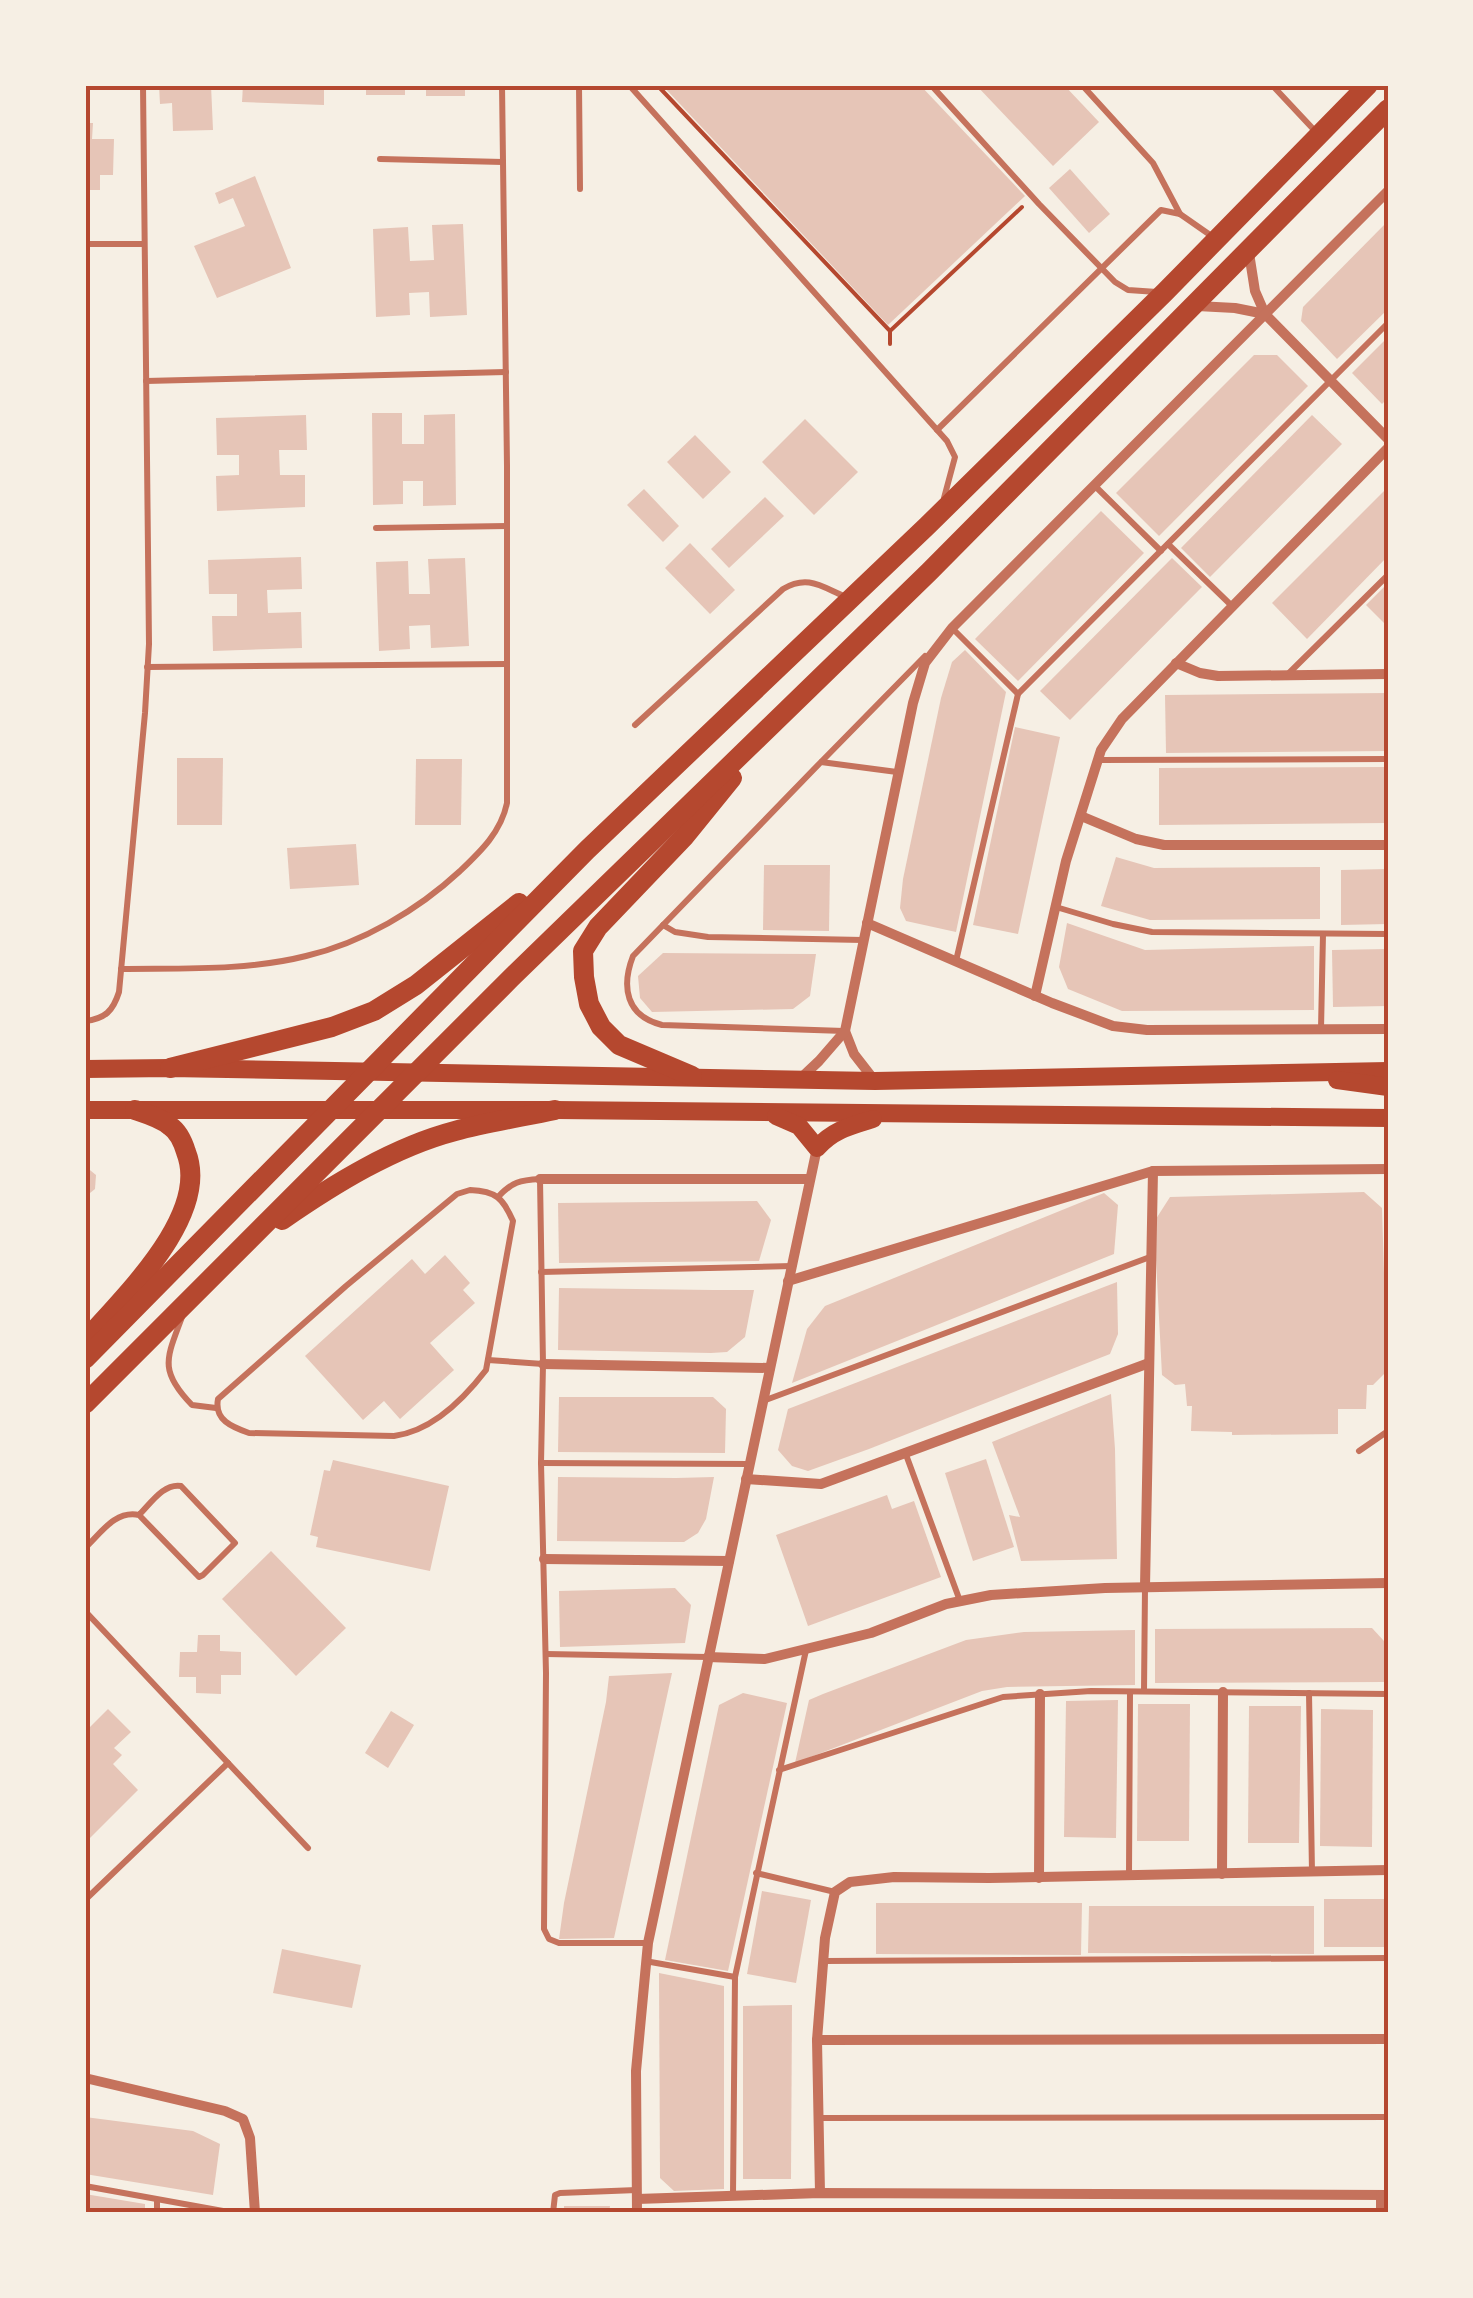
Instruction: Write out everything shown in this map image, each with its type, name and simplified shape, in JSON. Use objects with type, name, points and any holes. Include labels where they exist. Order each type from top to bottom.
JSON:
[{"type":"main road","points":[[85,1359],[586,850],[1166,292],[1368,85]]},
{"type":"main road","points":[[85,1404],[511,978],[929,572],[1388,109]]},
{"type":"main road","points":[[692,1076],[619,1045],[601,1027],[588,1004],[583,951],[598,927],[685,836],[790,707]]},
{"type":"main road","points":[[170,1068],[332,1028],[374,1011],[416,984],[586,850]]},
{"type":"main road","points":[[85,1069],[875,1080],[1388,1071]]},
{"type":"main road","points":[[1272,1073],[1388,1087]]},
{"type":"main road","points":[[85,1110],[765,1111],[1388,1118]]},
{"type":"main road","points":[[85,1341],[150,1266],[180,1218],[188,1194],[190,1162],[178,1134],[168,1123],[135,1110]]},
{"type":"main road","points":[[240,1250],[347,1178],[402,1151],[452,1131],[555,1110]]},
{"type":"main road","points":[[765,1111],[799,1126],[817,1148],[839,1130],[892,1112]]},
{"type":"street","points":[[800,1078],[845,1031],[920,674],[938,643],[1388,191]]},
{"type":"street","points":[[1248,250],[1265,314],[1388,439]]},
{"type":"street","points":[[1192,306],[1265,314]]},
{"type":"street","points":[[1035,996],[1066,861],[1101,750],[1122,719],[1388,448]]},
{"type":"street","points":[[1176,663],[1218,676],[1388,674]]},
{"type":"street","points":[[1081,816],[1136,839],[1164,845],[1388,845]]},
{"type":"street","points":[[867,923],[1112,1026],[1147,1030],[1388,1029]]},
{"type":"street","points":[[845,1031],[854,1054],[875,1080]]},
{"type":"street","points":[[637,2213],[636,2071],[648,1943],[817,1148]]},
{"type":"street","points":[[788,1281],[1152,1171],[1388,1168]]},
{"type":"street","points":[[1145,1587],[1152,1171]]},
{"type":"street","points":[[540,1179],[810,1179]]},
{"type":"street","points":[[746,1479],[820,1484],[1149,1363]]},
{"type":"street","points":[[543,1364],[770,1368]]},
{"type":"street","points":[[544,1560],[729,1562]]},
{"type":"street","points":[[708,1658],[764,1659],[871,1632],[960,1601],[991,1595],[1145,1587],[1388,1583]]},
{"type":"street","points":[[1222,1874],[1223,1692]]},
{"type":"street","points":[[1039,1878],[1040,1694]]},
{"type":"street","points":[[820,2193],[817,2040],[823,1960],[834,1892],[850,1882],[1388,1870]]},
{"type":"street","points":[[817,2040],[1388,2039]]},
{"type":"street","points":[[85,2078],[225,2110],[243,2119],[250,2138],[255,2213]]},
{"type":"street","points":[[637,2194],[1384,2195],[1381,2213]]},
{"type":"lane","points":[[85,1021],[102,1018],[114,1007],[119,992],[147,668],[143,85]]},
{"type":"lane","points":[[121,969],[213,967],[307,956],[406,912],[446,884],[482,850],[504,821],[508,803],[502,85]]},
{"type":"lane","points":[[578,85],[580,189]]},
{"type":"lane","points":[[628,85],[947,441],[955,458],[938,514]]},
{"type":"lane","points":[[931,85],[1116,282],[1128,290],[1166,292]]},
{"type":"lane","points":[[1082,85],[1153,162],[1180,214]]},
{"type":"lane","points":[[1272,85],[1319,135]]},
{"type":"lane","points":[[380,160],[503,162]]},
{"type":"lane","points":[[937,430],[1161,210],[1180,214],[1216,239]]},
{"type":"lane","points":[[85,244],[144,244]]},
{"type":"lane","points":[[956,961],[1018,694],[1388,323]]},
{"type":"lane","points":[[146,381],[506,372]]},
{"type":"lane","points":[[1094,485],[1161,552]]},
{"type":"lane","points":[[376,528],[507,526]]},
{"type":"lane","points":[[1168,544],[1232,606]]},
{"type":"lane","points":[[1286,676],[1388,574]]},
{"type":"lane","points":[[635,725],[783,588],[806,580],[850,598]]},
{"type":"lane","points":[[952,628],[1018,694]]},
{"type":"lane","points":[[845,1031],[662,1025],[637,1012],[627,991],[626,973],[633,956],[938,643]]},
{"type":"lane","points":[[147,668],[507,664]]},
{"type":"lane","points":[[1098,760],[1388,759]]},
{"type":"lane","points":[[821,762],[898,772]]},
{"type":"lane","points":[[1056,907],[1152,932],[1388,934]]},
{"type":"lane","points":[[663,926],[708,937],[863,940]]},
{"type":"lane","points":[[1321,1029],[1324,934]]},
{"type":"lane","points":[[498,1197],[510,1184],[540,1179],[546,1654],[544,1928],[548,1939],[559,1943],[648,1943]]},
{"type":"lane","points":[[488,1191],[498,1197],[513,1221],[486,1370],[431,1424],[411,1434],[394,1436],[249,1432],[232,1428],[221,1418],[216,1408],[218,1399],[457,1194],[488,1191]]},
{"type":"lane","points":[[763,1401],[1150,1256]]},
{"type":"lane","points":[[541,1272],[792,1266]]},
{"type":"lane","points":[[188,1302],[171,1346],[171,1380],[192,1404],[216,1408]]},
{"type":"lane","points":[[488,1360],[543,1364]]},
{"type":"lane","points":[[1360,1451],[1388,1431]]},
{"type":"lane","points":[[905,1452],[960,1601]]},
{"type":"lane","points":[[541,1463],[750,1464]]},
{"type":"lane","points":[[85,1548],[126,1512],[138,1515],[199,1577],[235,1543],[182,1486],[168,1486],[138,1515]]},
{"type":"lane","points":[[1144,1691],[1145,1587]]},
{"type":"lane","points":[[85,1612],[308,1848]]},
{"type":"lane","points":[[733,2196],[735,1977],[806,1649]]},
{"type":"lane","points":[[546,1654],[708,1658]]},
{"type":"lane","points":[[1130,1691],[1130,1875]]},
{"type":"lane","points":[[779,1770],[1002,1697],[1130,1691],[1388,1694]]},
{"type":"lane","points":[[1309,1694],[1312,1872]]},
{"type":"lane","points":[[85,1900],[228,1762]]},
{"type":"lane","points":[[756,1872],[834,1892]]},
{"type":"lane","points":[[823,1960],[1388,1958]]},
{"type":"lane","points":[[645,1962],[735,1977]]},
{"type":"lane","points":[[818,2118],[1388,2117]]},
{"type":"lane","points":[[85,2186],[234,2213]]},
{"type":"lane","points":[[552,2213],[555,2195],[560,2193],[637,2194]]},
{"type":"lane","points":[[157,2200],[157,2213]]},
{"type":"path","points":[[657,85],[890,332],[890,344]]},
{"type":"path","points":[[890,332],[1033,197]]},
{"type":"building","points":[[159,85],[211,85],[213,130],[173,131],[172,103],[160,104]]},
{"type":"building","points":[[243,85],[324,85],[324,105],[242,102]]},
{"type":"building","points":[[366,85],[405,85],[405,95],[366,95]]},
{"type":"building","points":[[426,85],[465,85],[465,96],[426,96]]},
{"type":"building","points":[[662,85],[920,85],[1025,196],[888,325]]},
{"type":"building","points":[[976,85],[1064,85],[1099,122],[1053,166]]},
{"type":"building","points":[[85,123],[93,123],[92,139],[114,139],[113,175],[100,175],[100,190],[85,190]]},
{"type":"building","points":[[1070,169],[1110,214],[1089,233],[1049,188]]},
{"type":"building","points":[[255,176],[291,268],[217,298],[194,246],[245,226],[233,198],[219,204],[215,193]]},
{"type":"building","points":[[1388,221],[1388,309],[1337,359],[1301,321],[1303,307]]},
{"type":"building","points":[[463,224],[467,315],[430,317],[429,292],[409,293],[410,315],[376,317],[373,229],[408,227],[410,261],[434,260],[432,225]]},
{"type":"building","points":[[1388,337],[1388,398],[1382,404],[1352,373]]},
{"type":"building","points":[[1254,355],[1277,355],[1308,386],[1159,536],[1116,493]]},
{"type":"building","points":[[372,413],[402,413],[402,444],[424,444],[424,415],[455,414],[456,505],[423,506],[423,481],[403,481],[403,504],[373,505]]},
{"type":"building","points":[[306,415],[307,450],[279,450],[280,475],[305,475],[305,507],[217,511],[216,476],[239,475],[239,455],[217,455],[216,418]]},
{"type":"building","points":[[1312,415],[1342,444],[1210,577],[1181,548]]},
{"type":"building","points":[[805,419],[858,472],[814,515],[762,462]]},
{"type":"building","points":[[695,435],[731,472],[703,499],[667,462]]},
{"type":"building","points":[[1388,487],[1388,556],[1307,639],[1272,603]]},
{"type":"building","points":[[644,489],[679,526],[663,542],[627,505]]},
{"type":"building","points":[[765,497],[784,516],[729,568],[711,549]]},
{"type":"building","points":[[1101,511],[1144,553],[1018,681],[975,639]]},
{"type":"building","points":[[690,543],[735,590],[710,614],[665,568]]},
{"type":"building","points":[[301,557],[302,589],[267,590],[268,613],[301,612],[302,648],[213,651],[212,616],[237,616],[237,594],[209,594],[208,560]]},
{"type":"building","points":[[465,558],[469,646],[431,648],[430,625],[409,626],[410,649],[379,651],[376,562],[408,561],[409,594],[430,594],[428,559]]},
{"type":"building","points":[[1172,558],[1202,587],[1070,720],[1040,691]]},
{"type":"building","points":[[1388,583],[1388,627],[1366,605]]},
{"type":"building","points":[[965,650],[1006,692],[956,932],[906,921],[900,908],[941,698],[952,662]]},
{"type":"building","points":[[1388,693],[1388,751],[1166,753],[1165,695]]},
{"type":"building","points":[[1015,727],[1060,737],[1018,934],[973,925]]},
{"type":"building","points":[[177,758],[223,758],[222,825],[177,825]]},
{"type":"building","points":[[416,759],[462,759],[461,825],[415,825]]},
{"type":"building","points":[[1388,767],[1388,823],[1159,825],[1159,768]]},
{"type":"building","points":[[356,844],[359,885],[290,889],[287,848]]},
{"type":"building","points":[[1116,857],[1154,868],[1320,867],[1320,919],[1150,920],[1101,906]]},
{"type":"building","points":[[764,865],[830,865],[829,931],[763,930]]},
{"type":"building","points":[[1388,869],[1388,924],[1341,925],[1341,870]]},
{"type":"building","points":[[1067,923],[1145,950],[1314,946],[1314,1010],[1122,1011],[1068,989],[1059,967]]},
{"type":"building","points":[[1388,949],[1388,1006],[1333,1007],[1332,950]]},
{"type":"building","points":[[663,953],[816,954],[810,996],[793,1009],[652,1012],[640,998],[638,976]]},
{"type":"building","points":[[85,1166],[96,1175],[95,1189],[85,1197]]},
{"type":"building","points":[[1364,1192],[1382,1208],[1387,1371],[1373,1385],[1367,1385],[1366,1409],[1338,1409],[1338,1434],[1232,1435],[1191,1431],[1192,1406],[1187,1406],[1185,1384],[1175,1385],[1162,1375],[1154,1222],[1170,1197]]},
{"type":"building","points":[[1104,1193],[1118,1205],[1114,1254],[792,1383],[807,1329],[825,1306]]},
{"type":"building","points":[[757,1201],[771,1220],[759,1261],[559,1263],[558,1203]]},
{"type":"building","points":[[445,1255],[470,1283],[463,1290],[475,1303],[430,1343],[454,1370],[400,1419],[384,1401],[363,1420],[305,1356],[412,1259],[425,1274]]},
{"type":"building","points":[[1117,1282],[1118,1334],[1110,1354],[808,1471],[792,1466],[778,1450],[788,1409]]},
{"type":"building","points":[[559,1288],[754,1290],[745,1337],[727,1352],[711,1353],[558,1350]]},
{"type":"building","points":[[1111,1394],[1117,1559],[1021,1561],[1009,1515],[1020,1517],[992,1442]]},
{"type":"building","points":[[559,1397],[713,1397],[726,1409],[725,1453],[558,1452]]},
{"type":"building","points":[[986,1459],[1014,1547],[973,1561],[945,1473]]},
{"type":"building","points":[[333,1460],[449,1486],[430,1571],[316,1547],[318,1537],[310,1535],[324,1470],[330,1471]]},
{"type":"building","points":[[558,1477],[714,1477],[706,1519],[698,1533],[684,1542],[675,1542],[557,1541]]},
{"type":"building","points":[[887,1495],[892,1509],[914,1501],[941,1577],[808,1626],[776,1535]]},
{"type":"building","points":[[271,1551],[346,1628],[296,1676],[222,1599]]},
{"type":"building","points":[[675,1588],[691,1605],[685,1643],[560,1647],[559,1591]]},
{"type":"building","points":[[1372,1628],[1384,1641],[1384,1682],[1155,1683],[1155,1629]]},
{"type":"building","points":[[1135,1630],[1135,1685],[1007,1687],[982,1691],[795,1763],[809,1700],[823,1694],[966,1640],[1024,1632]]},
{"type":"building","points":[[198,1635],[220,1635],[220,1651],[241,1652],[241,1675],[221,1675],[221,1694],[196,1693],[196,1677],[179,1677],[180,1652],[197,1652]]},
{"type":"building","points":[[672,1673],[614,1938],[559,1939],[609,1676]]},
{"type":"building","points":[[743,1693],[787,1703],[728,1971],[665,1960],[719,1705]]},
{"type":"building","points":[[1118,1700],[1116,1838],[1064,1837],[1066,1701]]},
{"type":"building","points":[[1138,1704],[1190,1704],[1189,1841],[1137,1841]]},
{"type":"building","points":[[1249,1706],[1301,1706],[1299,1843],[1248,1843]]},
{"type":"building","points":[[108,1709],[131,1732],[114,1748],[122,1755],[113,1764],[138,1790],[85,1843],[85,1732]]},
{"type":"building","points":[[1321,1709],[1373,1710],[1372,1847],[1320,1846]]},
{"type":"building","points":[[391,1711],[414,1725],[388,1768],[365,1753]]},
{"type":"building","points":[[762,1891],[811,1900],[796,1983],[747,1974]]},
{"type":"building","points":[[1324,1899],[1388,1899],[1388,1947],[1324,1947]]},
{"type":"building","points":[[876,1903],[1082,1903],[1081,1955],[876,1954]]},
{"type":"building","points":[[1089,1906],[1314,1906],[1314,1954],[1088,1953]]},
{"type":"building","points":[[282,1949],[361,1965],[352,2008],[273,1993]]},
{"type":"building","points":[[659,1973],[724,1986],[724,2189],[674,2191],[660,2178]]},
{"type":"building","points":[[792,2005],[791,2179],[743,2179],[743,2006]]},
{"type":"building","points":[[85,2117],[193,2131],[220,2144],[213,2195],[85,2174]]},
{"type":"building","points":[[85,2194],[145,2204],[145,2213],[85,2213]]},
{"type":"building","points":[[564,2206],[610,2206],[609,2213],[564,2213]]}]
